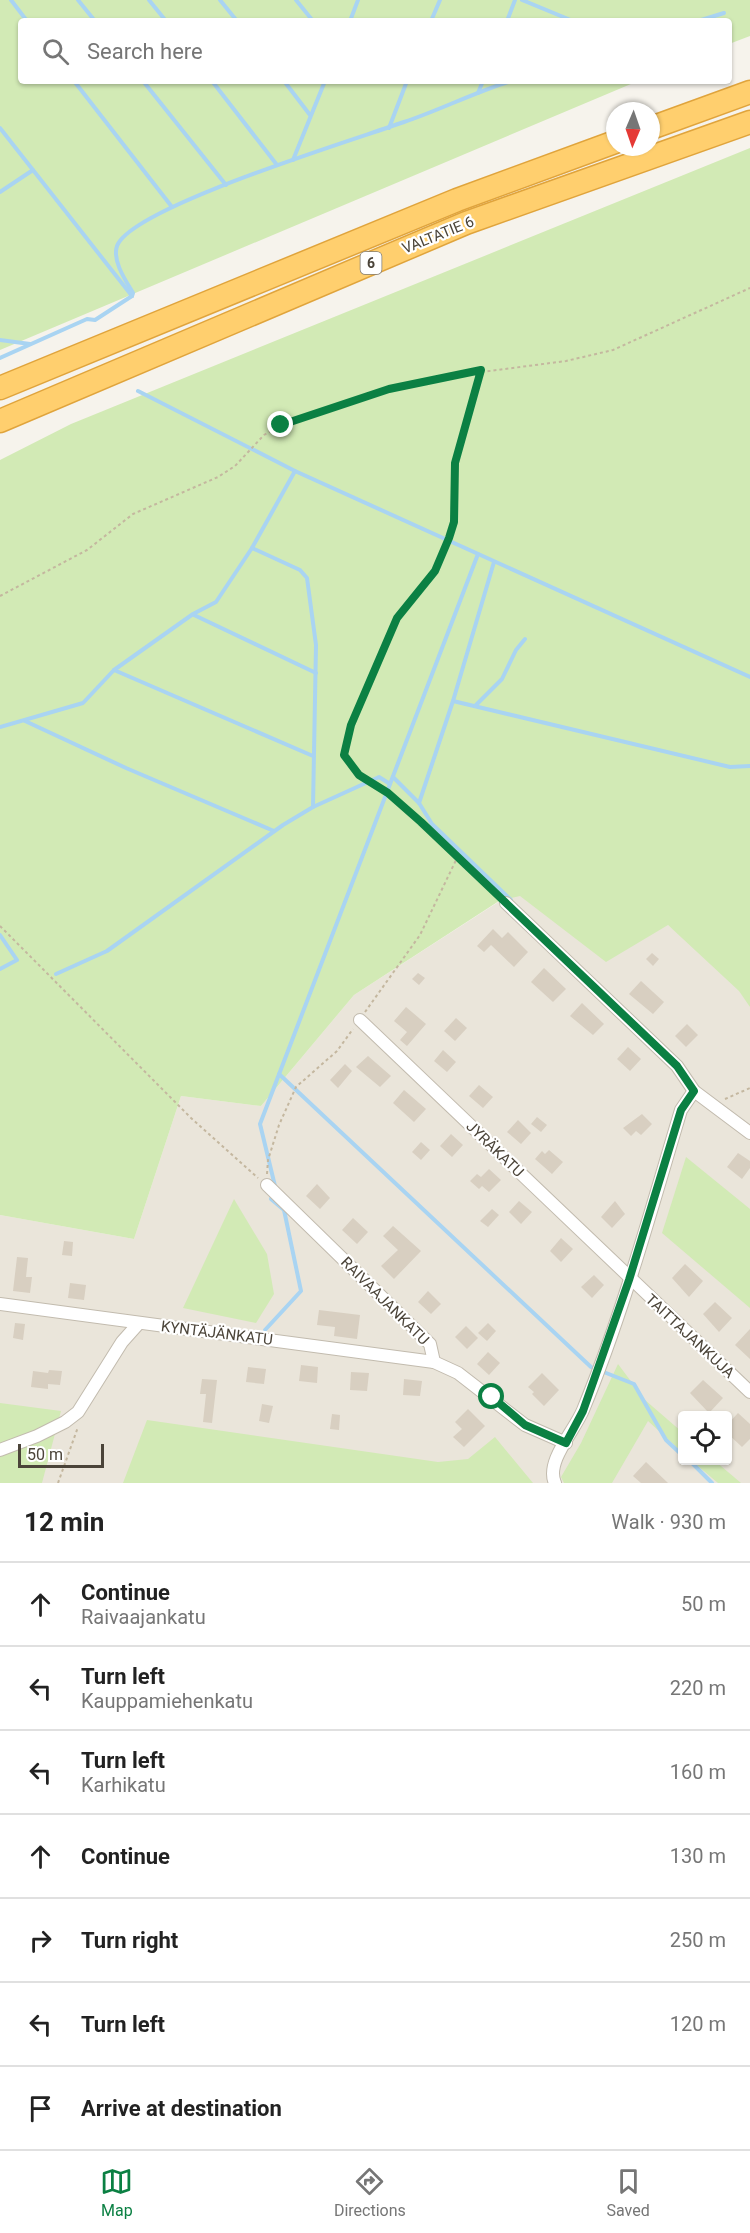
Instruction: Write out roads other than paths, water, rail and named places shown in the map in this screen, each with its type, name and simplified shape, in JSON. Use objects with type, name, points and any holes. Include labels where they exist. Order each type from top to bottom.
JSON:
[{"type":"highway","points":[[660,125],[750,92]]},
{"type":"highway","name":"VALTATIE 6","points":[[0,421],[466,223],[750,122]]},
{"type":"highway","name":"VALTATIE 6","points":[[0,388],[128,333],[457,200],[606,145]]},
{"type":"street","points":[[506,903],[677,1066],[694,1091],[750,1133]]},
{"type":"street","name":"JYRÄKATU","points":[[360,1020],[629,1280]]},
{"type":"street","points":[[555,1483],[552,1464],[583,1411],[629,1280],[681,1110],[694,1091]]},
{"type":"street","name":"RAIVAAJANKATU","points":[[267,1185],[430,1344],[434,1362],[458,1373],[525,1425],[566,1443]]},
{"type":"street","name":"TAITTAJANKUJA","points":[[629,1280],[750,1392]]},
{"type":"street","name":"KYNTÄJÄNKATU","points":[[0,1305],[434,1362]]},
{"type":"street","points":[[0,1450],[38,1436],[65,1422],[78,1412],[122,1342],[139,1323]]},
{"type":"waterway","points":[[11,0],[25,18]]},
{"type":"waterway","points":[[78,0],[93,18]]},
{"type":"waterway","points":[[149,0],[164,18]]},
{"type":"waterway","points":[[220,0],[235,18]]},
{"type":"waterway","points":[[296,0],[311,18]]},
{"type":"waterway","points":[[351,18],[358,0]]},
{"type":"waterway","points":[[432,18],[440,0]]},
{"type":"waterway","points":[[508,18],[515,0]]},
{"type":"waterway","points":[[522,0],[566,18]]},
{"type":"waterway","points":[[708,18],[724,13]]},
{"type":"waterway","points":[[76,84],[172,207]]},
{"type":"waterway","points":[[145,84],[226,185]]},
{"type":"waterway","points":[[214,84],[277,165]]},
{"type":"waterway","points":[[286,84],[310,115]]},
{"type":"waterway","points":[[293,160],[324,84]]},
{"type":"waterway","points":[[389,128],[406,84]]},
{"type":"waterway","points":[[478,93],[482,84]]},
{"type":"waterway","points":[[132,296],[133,293],[116,258],[117,246],[131,230],[202,194],[502,84]]},
{"type":"waterway","points":[[0,128],[132,296]]},
{"type":"waterway","points":[[0,192],[33,170]]},
{"type":"waterway","points":[[0,358],[87,319],[95,320],[132,296]]},
{"type":"waterway","points":[[0,340],[30,344]]},
{"type":"waterway","points":[[138,391],[295,471],[750,677]]},
{"type":"waterway","points":[[0,727],[83,703],[114,670],[193,614],[216,602],[252,548],[295,471]]},
{"type":"waterway","points":[[252,548],[300,570],[307,578],[316,645],[313,807]]},
{"type":"waterway","points":[[265,1330],[301,1291],[284,1210],[271,1199],[275,1186],[260,1124],[478,554]]},
{"type":"waterway","points":[[419,803],[453,701],[494,562]]},
{"type":"waterway","points":[[194,615],[316,673]]},
{"type":"waterway","points":[[475,706],[502,679],[516,650],[525,639]]},
{"type":"waterway","points":[[114,670],[313,756]]},
{"type":"waterway","points":[[453,701],[730,767],[750,766]]},
{"type":"waterway","points":[[25,721],[126,768],[274,831]]},
{"type":"waterway","points":[[56,974],[107,951],[283,825],[313,807],[379,777],[390,784]]},
{"type":"waterway","points":[[393,777],[419,803],[432,824],[511,900]]},
{"type":"waterway","points":[[0,935],[17,960],[0,969]]},
{"type":"waterway","points":[[279,1074],[591,1367],[634,1384],[666,1440],[678,1451]]},
{"type":"waterway","points":[[694,1465],[712,1483]]}]
